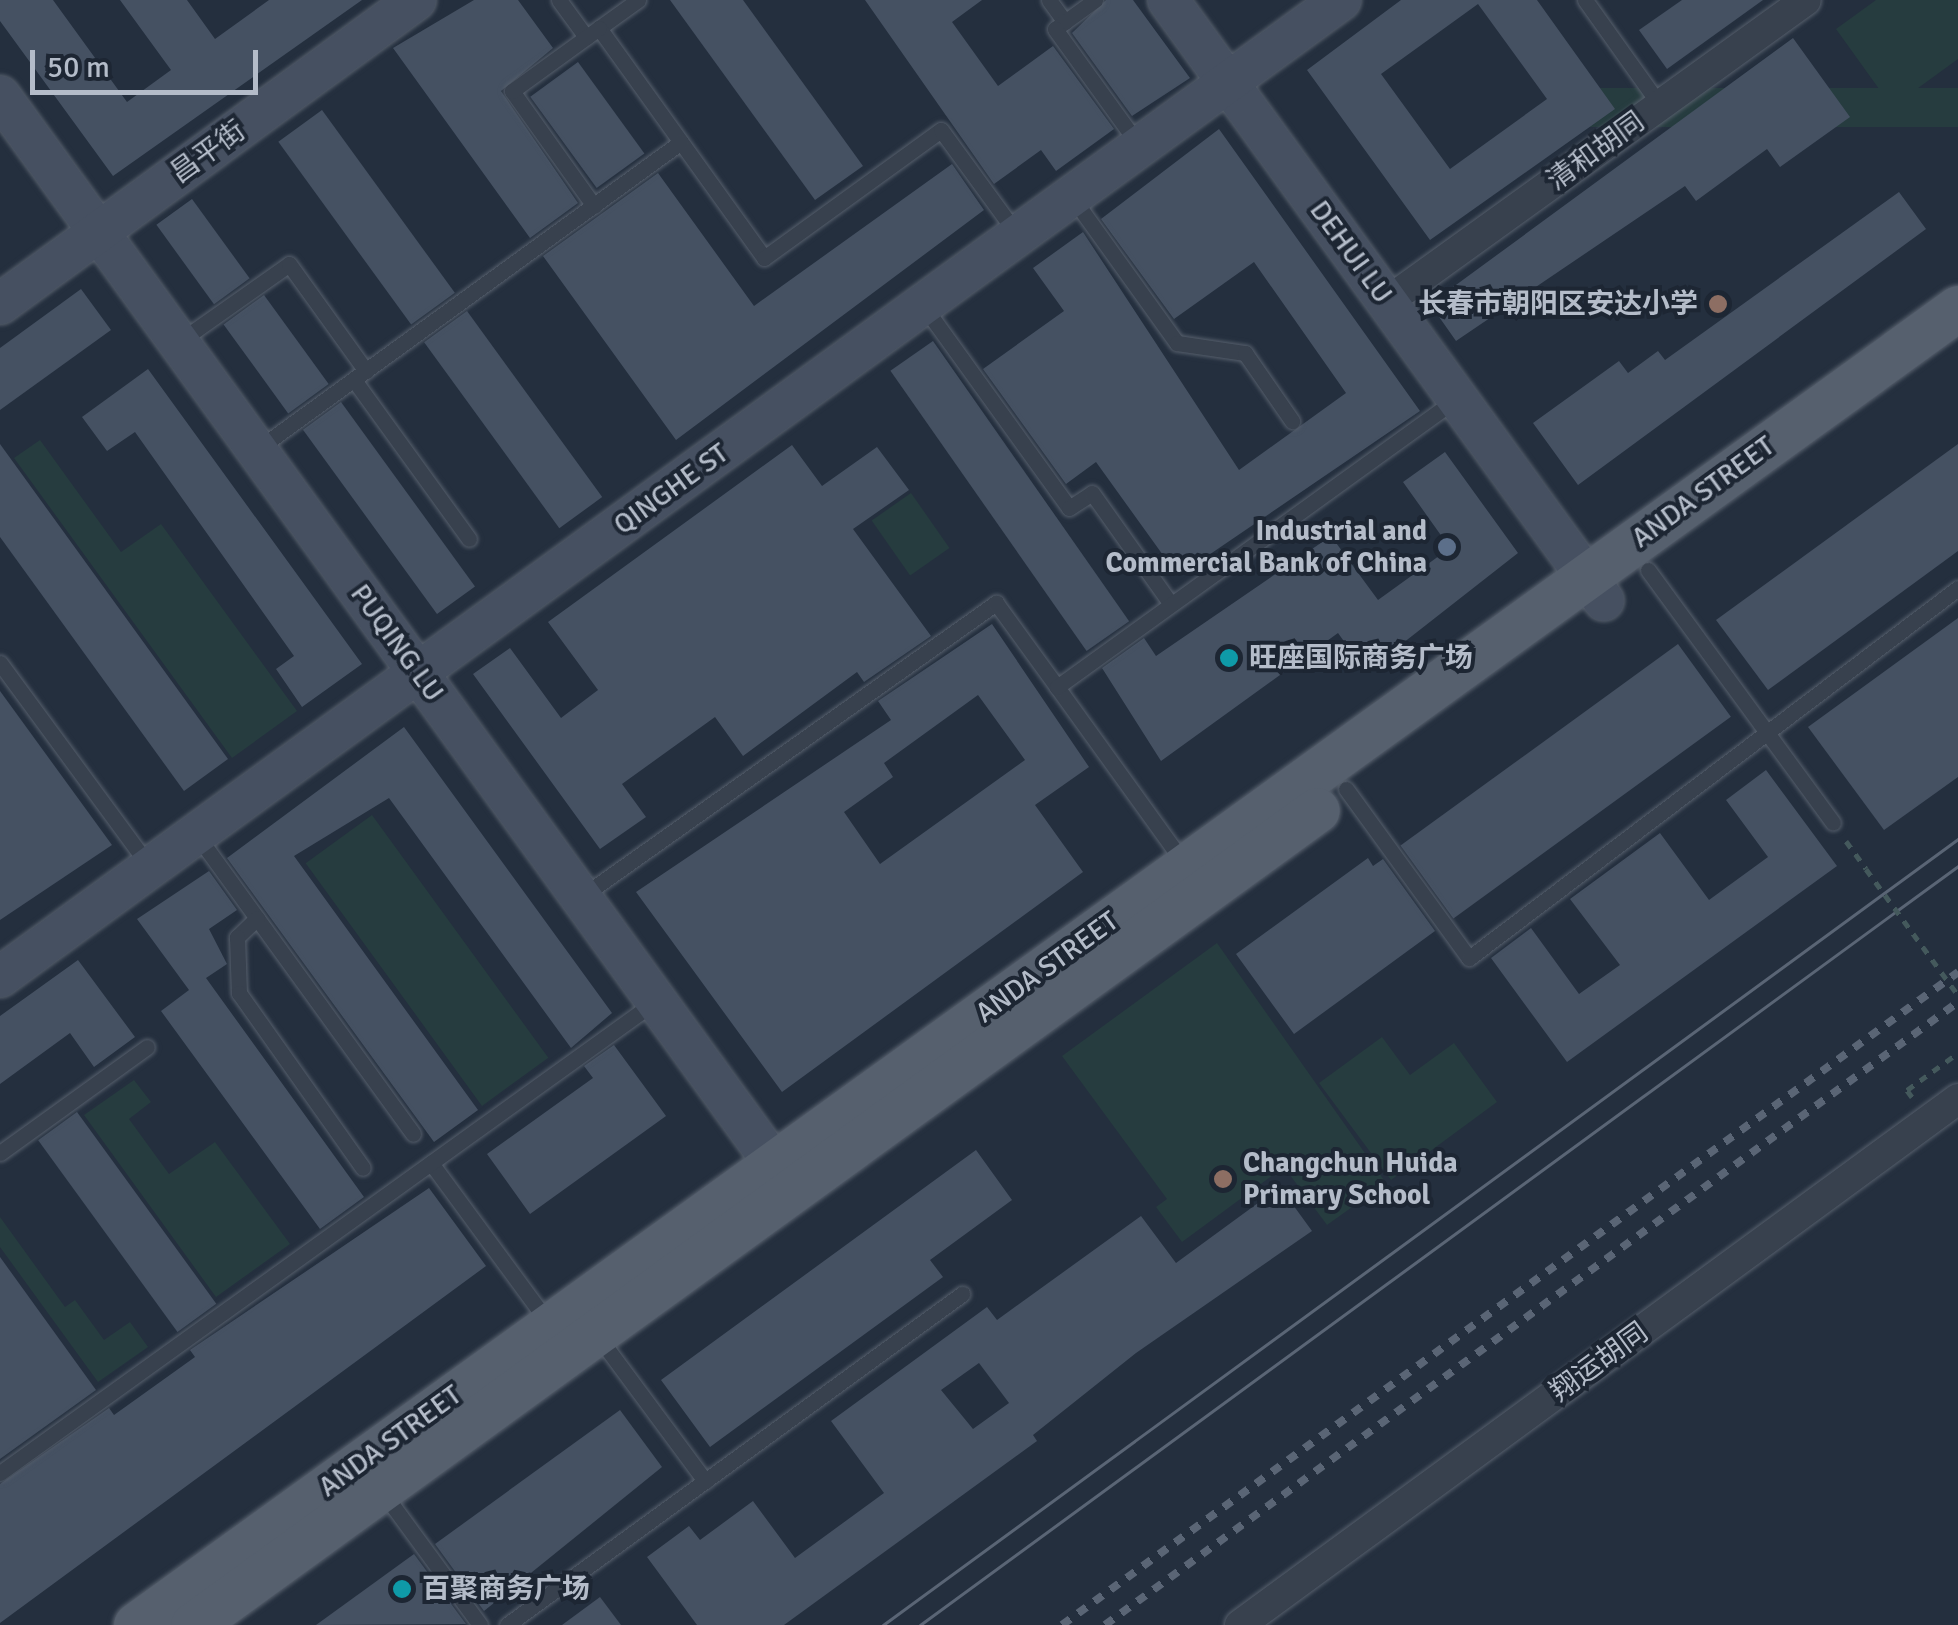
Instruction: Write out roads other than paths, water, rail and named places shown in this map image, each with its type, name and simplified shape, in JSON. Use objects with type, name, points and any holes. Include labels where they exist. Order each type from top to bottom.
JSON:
[{"type":"main road","name":"ANDA STREET","points":[[136,1625],[550,1325],[784,1177],[1346,789],[1958,308]]},
{"type":"main road","name":"ANDA STREET","points":[[193,1625],[596,1333],[784,1177],[1186,866],[1596,589],[1648,570],[1958,345]]},
{"type":"street","name":"昌平街","points":[[0,304],[416,0]]},
{"type":"street","name":"DEHUI LU","points":[[1168,0],[1596,589]]},
{"type":"street","name":"QINGHE ST","points":[[0,977],[1341,0]]},
{"type":"street","name":"清和胡同","points":[[1387,302],[1806,0]]},
{"type":"street","name":"PUQING LU","points":[[0,96],[784,1177]]},
{"type":"street","name":"翔运胡同","points":[[1240,1625],[1958,1100]]},
{"type":"lane","points":[[558,0],[592,33],[681,142],[764,258],[941,130],[1018,236]]},
{"type":"lane","points":[[594,206],[512,91],[638,0]]},
{"type":"lane","points":[[1050,0],[1065,22]]},
{"type":"lane","points":[[1095,0],[1054,30],[1140,147]]},
{"type":"lane","points":[[1585,0],[1660,105]]},
{"type":"lane","points":[[257,450],[681,142]]},
{"type":"lane","points":[[1072,196],[1177,343],[1245,353],[1292,421]]},
{"type":"lane","points":[[179,342],[288,264],[469,539]]},
{"type":"lane","points":[[923,305],[1069,508],[1092,492],[1172,604]]},
{"type":"lane","points":[[1056,687],[1457,398]]},
{"type":"lane","points":[[1648,570],[1833,823]]},
{"type":"lane","points":[[1346,789],[1470,958],[1770,738],[1809,694],[1958,588]]},
{"type":"lane","points":[[581,896],[996,603],[1186,866]]},
{"type":"lane","points":[[0,663],[150,867]]},
{"type":"lane","points":[[196,834],[413,1134]]},
{"type":"lane","points":[[256,918],[237,937],[240,993],[363,1168]]},
{"type":"lane","points":[[0,1473],[656,1000]]},
{"type":"lane","points":[[0,1153],[147,1046]]},
{"type":"lane","points":[[431,1163],[550,1325]]},
{"type":"lane","points":[[507,1625],[962,1294]]},
{"type":"lane","points":[[596,1333],[705,1481]]},
{"type":"lane","points":[[380,1489],[480,1625]]},
{"type":"tram line","points":[[883,1625],[1958,839]]},
{"type":"tram line","points":[[920,1625],[1958,866]]},
{"type":"railway","points":[[1062,1625],[1958,972]]},
{"type":"railway","points":[[1105,1625],[1958,1002]]},
{"type":"place","name":"长春市朝阳区安达小学","points":[[1718,304]]},
{"type":"place","name":"Industrial and Commercial Bank of China","points":[[1447,547]]},
{"type":"place","name":"旺座国际商务广场","points":[[1229,658]]},
{"type":"place","name":"Changchun Huida Primary School","points":[[1223,1179]]},
{"type":"place","name":"百聚商务广场","points":[[402,1589]]}]
